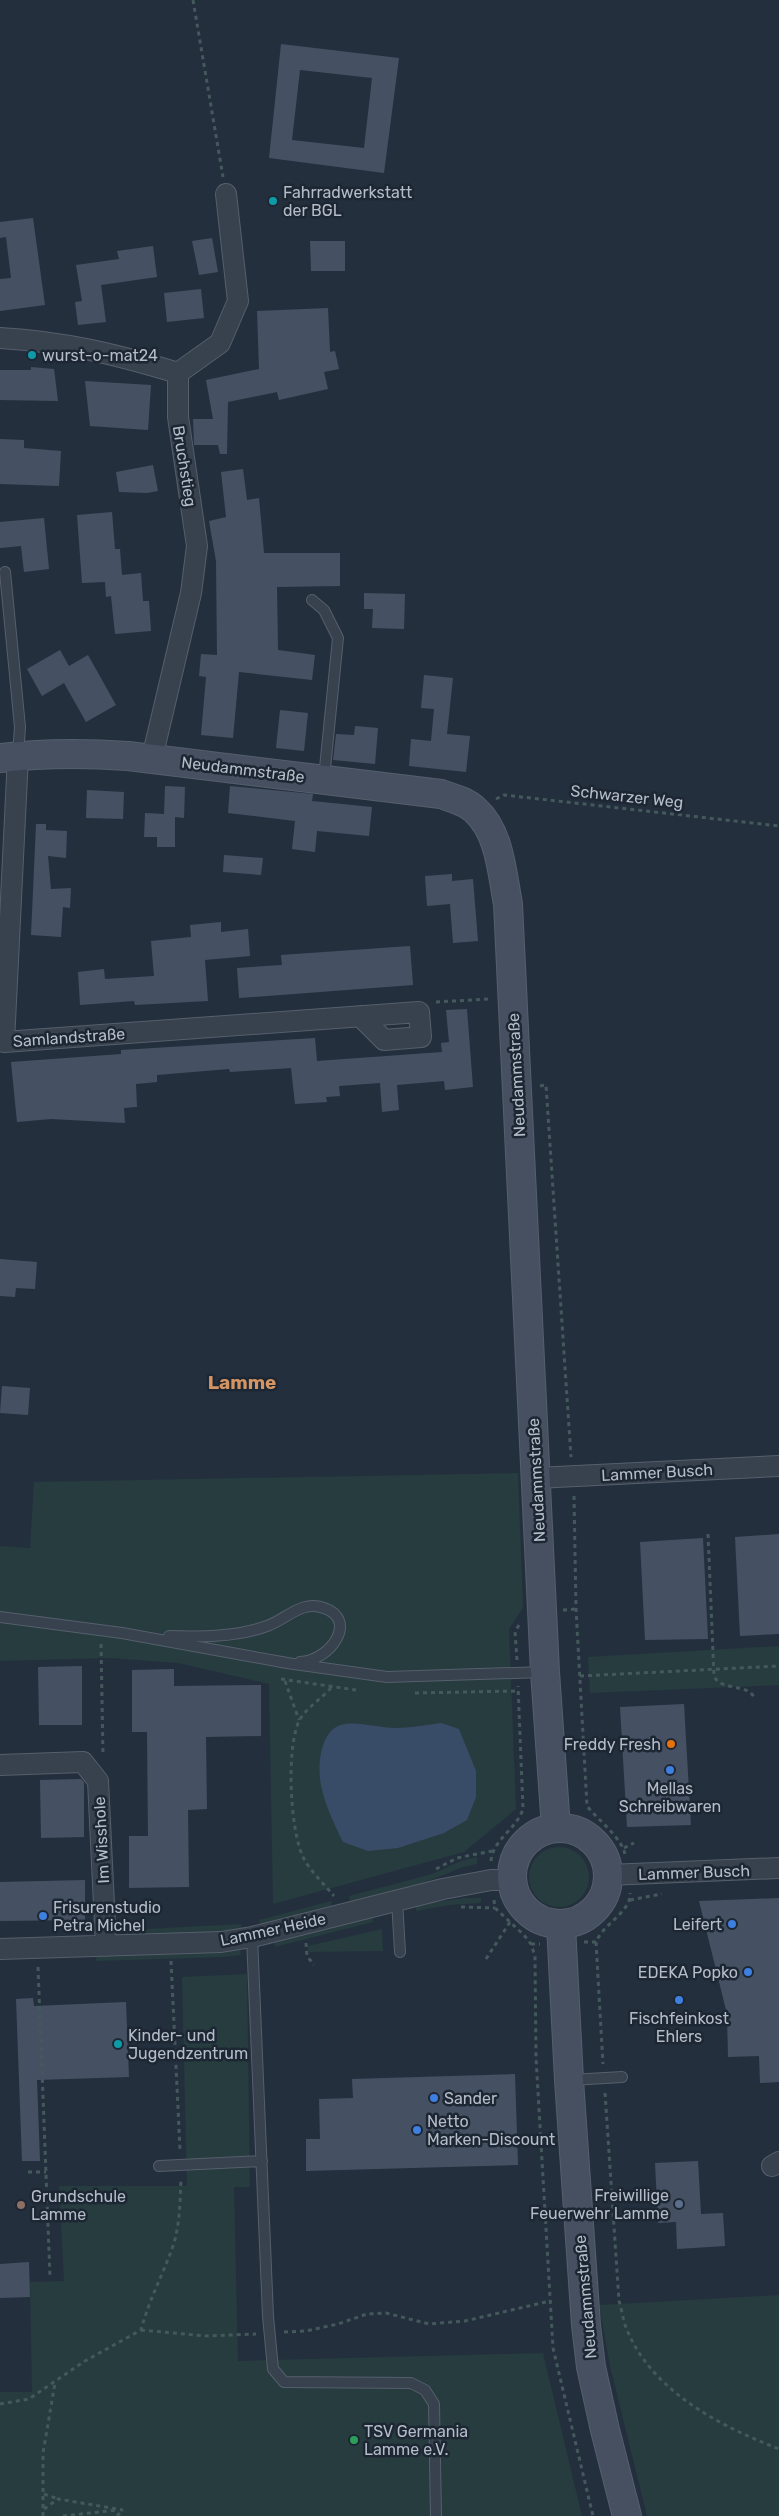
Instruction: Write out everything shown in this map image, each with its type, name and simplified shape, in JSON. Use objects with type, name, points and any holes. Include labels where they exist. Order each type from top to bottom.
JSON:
[{"type":"main road","name":"Neudammstraße","points":[[9,757],[82,753],[152,758],[440,794],[460,800],[475,809],[492,834],[508,904],[546,1672],[556,1828]]},
{"type":"main road","points":[[556,1828],[576,1831],[593,1841],[604,1856],[608,1876],[605,1893],[596,1909],[582,1920],[562,1925],[543,1922],[528,1913],[502,1880],[526,1842],[539,1833],[556,1828]]},
{"type":"main road","name":"Neudammstraße","points":[[562,1925],[569,2080],[583,2296],[590,2358],[605,2430],[627,2516]]},
{"type":"street","points":[[0,338],[35,340],[85,347],[178,373],[220,343],[238,301],[226,194]]},
{"type":"street","name":"Bruchstieg","points":[[152,758],[191,593],[197,546],[178,417],[178,373]]},
{"type":"street","name":"Samlandstraße","points":[[9,757],[4,1042],[419,1012]]},
{"type":"street","name":"Lammer Busch","points":[[536,1478],[779,1466]]},
{"type":"street","name":"Im Wisshole","points":[[0,1765],[83,1762],[98,1781],[106,1946]]},
{"type":"street","name":"Lammer Busch","points":[[608,1876],[779,1868]]},
{"type":"street","name":"Lammer Heide","points":[[0,1950],[220,1942],[252,1937],[344,1904],[397,1900],[443,1889],[502,1880]]},
{"type":"lane","points":[[5,572],[20,727],[9,757]]},
{"type":"lane","points":[[312,600],[324,610],[338,638],[324,779]]},
{"type":"lane","points":[[122,1633],[202,1638],[268,1626],[304,1607],[321,1607],[330,1611],[336,1618],[339,1631],[331,1649],[322,1657],[307,1662],[287,1663]]},
{"type":"lane","points":[[0,1617],[122,1633],[287,1663],[387,1677],[546,1672]]},
{"type":"lane","points":[[397,1900],[400,1952]]},
{"type":"lane","points":[[252,1937],[269,2334],[273,2369],[284,2382],[411,2383],[425,2390],[434,2404],[436,2516]]},
{"type":"lane","points":[[569,2080],[622,2077]]},
{"type":"lane","points":[[159,2166],[262,2161]]},
{"type":"path","points":[[193,0],[226,194]]},
{"type":"path","name":"Schwarzer Weg","points":[[475,809],[504,795],[779,826]]},
{"type":"path","points":[[419,1012],[428,1003],[493,999]]},
{"type":"path","points":[[516,1087],[546,1086],[572,1477],[587,1806]]},
{"type":"path","points":[[708,1534],[716,1681],[747,1691],[752,1694],[755,1700]]},
{"type":"path","points":[[98,1781],[103,1758],[101,1642]]},
{"type":"path","points":[[580,1676],[779,1666]]},
{"type":"path","points":[[285,1680],[300,1720]]},
{"type":"path","points":[[332,1688],[300,1720],[293,1741],[291,1766],[295,1833],[304,1857],[334,1896],[344,1904]]},
{"type":"path","points":[[428,1872],[457,1858],[492,1851],[514,1826],[523,1809],[518,1691]]},
{"type":"path","points":[[624,1848],[634,1843]]},
{"type":"path","points":[[492,1851],[502,1880],[495,1908],[531,1944],[535,1956],[537,2067],[550,2301],[555,2357],[593,2516]]},
{"type":"path","points":[[325,1899],[334,1896]]},
{"type":"path","points":[[334,1896],[344,1904]]},
{"type":"path","points":[[486,1959],[510,1922]]},
{"type":"path","points":[[596,1942],[619,2300],[627,2330],[653,2371],[670,2389],[718,2420],[779,2449]]},
{"type":"path","points":[[306,1943],[307,1956],[314,1965]]},
{"type":"path","points":[[141,2330],[147,2306],[174,2244],[180,2214],[181,2164],[172,1963],[168,1944]]},
{"type":"path","points":[[38,1967],[50,2277]]},
{"type":"path","points":[[28,2172],[46,2172]]},
{"type":"path","points":[[0,2404],[30,2400],[85,2361],[141,2330],[204,2336],[269,2334],[306,2331],[338,2324],[367,2314],[386,2313],[429,2324],[465,2321],[550,2301]]},
{"type":"path","points":[[43,2516],[43,2453],[55,2382]]},
{"type":"path","points":[[44,2494],[58,2499],[123,2510]]},
{"type":"path","points":[[43,2510],[58,2499]]},
{"type":"path","points":[[63,2516],[123,2510]]},
{"type":"path","points":[[117,2516],[123,2510]]},
{"type":"green space","points":[[518,1473],[523,1608],[509,1629],[516,1809],[464,1852],[273,1904],[269,1684],[178,1663],[110,1658],[0,1661],[0,1546],[30,1548],[34,1482]]},
{"type":"green space","points":[[779,1646],[779,1685],[590,1693],[588,1657]]},
{"type":"green space","points":[[559,1847],[576,1852],[584,1860],[589,1877],[584,1894],[576,1902],[559,1907],[542,1902],[534,1894],[529,1877],[534,1860],[542,1852]]},
{"type":"green space","points":[[477,1857],[477,1864],[463,1867],[419,1885],[350,1902],[349,1896],[432,1874],[461,1861]]},
{"type":"green space","points":[[464,1898],[481,1898],[481,1903],[450,1905],[416,1911],[416,1905]]},
{"type":"green space","points":[[331,1901],[332,1908],[261,1926],[259,1920]]},
{"type":"green space","points":[[372,1916],[373,1922],[275,1947],[274,1940]]},
{"type":"green space","points":[[241,1924],[242,1930],[223,1933],[127,1937],[127,1930]]},
{"type":"green space","points":[[382,1929],[383,1951],[308,1952],[308,1946]]},
{"type":"green space","points":[[240,1949],[241,1955],[225,1957],[96,1961],[97,1955]]},
{"type":"green space","points":[[247,1974],[250,2187],[234,2187],[238,2361],[543,2353],[582,2516],[0,2516],[0,2392],[32,2392],[30,2282],[64,2281],[59,2186],[187,2186],[182,1977]]},
{"type":"green space","points":[[779,2295],[779,2516],[647,2516],[610,2366],[599,2305]]},
{"type":"water","points":[[441,1723],[459,1729],[476,1771],[476,1797],[467,1820],[444,1833],[398,1848],[368,1851],[343,1842],[327,1807],[320,1777],[322,1748],[330,1732],[345,1724],[395,1728]]},
{"type":"building","points":[[281,44],[399,58],[384,173],[269,158]],"holes":[[[300,70],[372,78],[364,148],[292,140]]]},
{"type":"building","points":[[33,218],[45,305],[0,311],[0,279],[11,278],[6,237],[0,238],[0,222]]},
{"type":"building","points":[[212,238],[218,272],[199,275],[192,241]]},
{"type":"building","points":[[310,241],[345,241],[345,271],[311,271]]},
{"type":"building","points":[[153,246],[157,277],[101,285],[106,322],[78,325],[75,302],[82,301],[76,265],[119,259],[117,251]]},
{"type":"building","points":[[201,289],[204,318],[167,322],[164,293]]},
{"type":"building","points":[[328,308],[330,352],[335,351],[339,369],[324,372],[328,389],[279,400],[277,392],[228,402],[227,454],[220,454],[218,445],[194,445],[193,419],[213,419],[206,380],[259,369],[257,311]]},
{"type":"building","points":[[31,367],[54,369],[58,401],[0,400],[0,370],[31,370]]},
{"type":"building","points":[[85,381],[151,385],[148,430],[90,426]]},
{"type":"building","points":[[0,439],[24,440],[24,448],[61,451],[59,486],[0,484]]},
{"type":"building","points":[[153,465],[158,491],[147,493],[119,492],[116,472]]},
{"type":"building","points":[[243,469],[247,500],[259,498],[264,553],[340,553],[340,586],[277,587],[278,650],[315,655],[312,680],[239,672],[233,738],[201,735],[206,677],[199,676],[201,654],[217,655],[216,561],[209,521],[226,517],[221,472]]},
{"type":"building","points":[[112,512],[115,549],[120,549],[122,575],[141,573],[143,601],[149,601],[151,631],[115,634],[111,596],[106,597],[105,582],[82,583],[77,515]]},
{"type":"building","points":[[44,518],[49,569],[24,572],[21,546],[0,548],[0,522]]},
{"type":"building","points":[[364,593],[405,594],[404,629],[372,628],[373,609],[364,609]]},
{"type":"building","points":[[60,650],[69,666],[88,655],[116,705],[86,722],[64,683],[42,696],[27,669]]},
{"type":"building","points":[[424,675],[453,678],[447,734],[470,736],[466,772],[409,766],[411,739],[431,741],[434,709],[421,708]]},
{"type":"building","points":[[280,710],[308,713],[304,751],[276,748]]},
{"type":"building","points":[[355,726],[378,728],[375,764],[333,760],[336,734],[354,735]]},
{"type":"building","points":[[165,786],[185,787],[184,818],[175,817],[175,847],[157,847],[157,837],[144,837],[145,813],[164,814]]},
{"type":"building","points":[[230,786],[313,794],[312,801],[372,807],[369,836],[317,831],[315,852],[292,849],[295,821],[228,813]]},
{"type":"building","points":[[87,790],[124,792],[123,819],[86,818]]},
{"type":"building","points":[[36,824],[46,824],[46,830],[67,831],[66,858],[48,856],[51,889],[71,888],[70,908],[63,907],[61,937],[31,935]]},
{"type":"building","points":[[224,855],[263,858],[261,875],[223,872]]},
{"type":"building","points":[[452,874],[452,881],[473,879],[478,941],[453,943],[450,904],[427,906],[425,876]]},
{"type":"building","points":[[221,922],[221,932],[248,929],[250,956],[205,960],[208,1001],[135,1005],[134,1001],[80,1005],[78,972],[104,969],[105,979],[154,976],[151,941],[191,937],[190,925]]},
{"type":"building","points":[[410,946],[413,985],[239,998],[237,968],[282,965],[281,955]]},
{"type":"building","points":[[467,1009],[473,1087],[445,1090],[444,1081],[397,1085],[399,1110],[382,1112],[380,1083],[339,1086],[340,1096],[326,1097],[327,1102],[295,1104],[291,1068],[230,1072],[229,1069],[157,1075],[157,1082],[136,1084],[137,1107],[124,1108],[125,1123],[51,1119],[17,1122],[11,1062],[121,1054],[121,1050],[315,1038],[317,1061],[442,1052],[441,1043],[449,1042],[446,1010]]},
{"type":"building","points":[[0,1259],[37,1262],[35,1289],[16,1288],[15,1297],[0,1296]]},
{"type":"building","points":[[2,1386],[30,1388],[28,1415],[0,1413]]},
{"type":"building","points":[[779,1534],[779,1634],[740,1636],[735,1537]]},
{"type":"building","points":[[703,1538],[708,1639],[645,1640],[640,1542]]},
{"type":"building","points":[[82,1666],[82,1725],[39,1725],[38,1667]]},
{"type":"building","points":[[174,1669],[174,1686],[261,1685],[261,1736],[206,1737],[207,1809],[188,1810],[189,1887],[129,1888],[129,1836],[148,1836],[147,1732],[132,1732],[132,1670]]},
{"type":"building","points":[[684,1704],[691,1825],[627,1827],[620,1707]]},
{"type":"building","points":[[81,1779],[84,1782],[84,1837],[41,1838],[40,1780]]},
{"type":"building","points":[[85,1880],[85,1920],[0,1921],[0,1882]]},
{"type":"building","name":"EDEKA Popko","points":[[779,1898],[779,2082],[760,2083],[759,2056],[728,2057],[727,2014],[699,1901]]},
{"type":"building","points":[[33,1998],[34,2006],[126,2002],[129,2077],[37,2080],[40,2161],[22,2161],[16,1999]]},
{"type":"building","points":[[515,2074],[518,2165],[306,2171],[306,2139],[320,2139],[319,2099],[353,2098],[352,2079]]},
{"type":"building","name":"Freiwillige Feuerwehr Lamme","points":[[698,2161],[701,2214],[723,2213],[725,2246],[677,2249],[676,2222],[658,2223],[655,2163]]},
{"type":"building","points":[[29,2262],[30,2297],[0,2298],[0,2264]]},
{"type":"place","name":"Fahrradwerkstatt der BGL","points":[[273,201]]},
{"type":"place","name":"wurst-o-mat24","points":[[32,355]]},
{"type":"place","name":"Freddy Fresh","points":[[671,1744]]},
{"type":"place","name":"Mellas Schreibwaren","points":[[670,1770]]},
{"type":"place","name":"Frisurenstudio Petra Michel","points":[[43,1916]]},
{"type":"place","name":"Leifert","points":[[732,1924]]},
{"type":"place","name":"EDEKA Popko","points":[[748,1972]]},
{"type":"place","name":"Fischfeinkost Ehlers","points":[[679,2000]]},
{"type":"place","name":"Kinder- und Jugendzentrum","points":[[118,2044]]},
{"type":"place","name":"Sander","points":[[434,2098]]},
{"type":"place","name":"Netto Marken-Discount","points":[[417,2130]]},
{"type":"place","name":"Freiwillige Feuerwehr Lamme","points":[[679,2204]]},
{"type":"place","name":"Grundschule Lamme","points":[[21,2205]]},
{"type":"place","name":"TSV Germania Lamme e.V.","points":[[354,2440]]},
{"type":"district","name":"Lamme","points":[[242,1382]]}]
